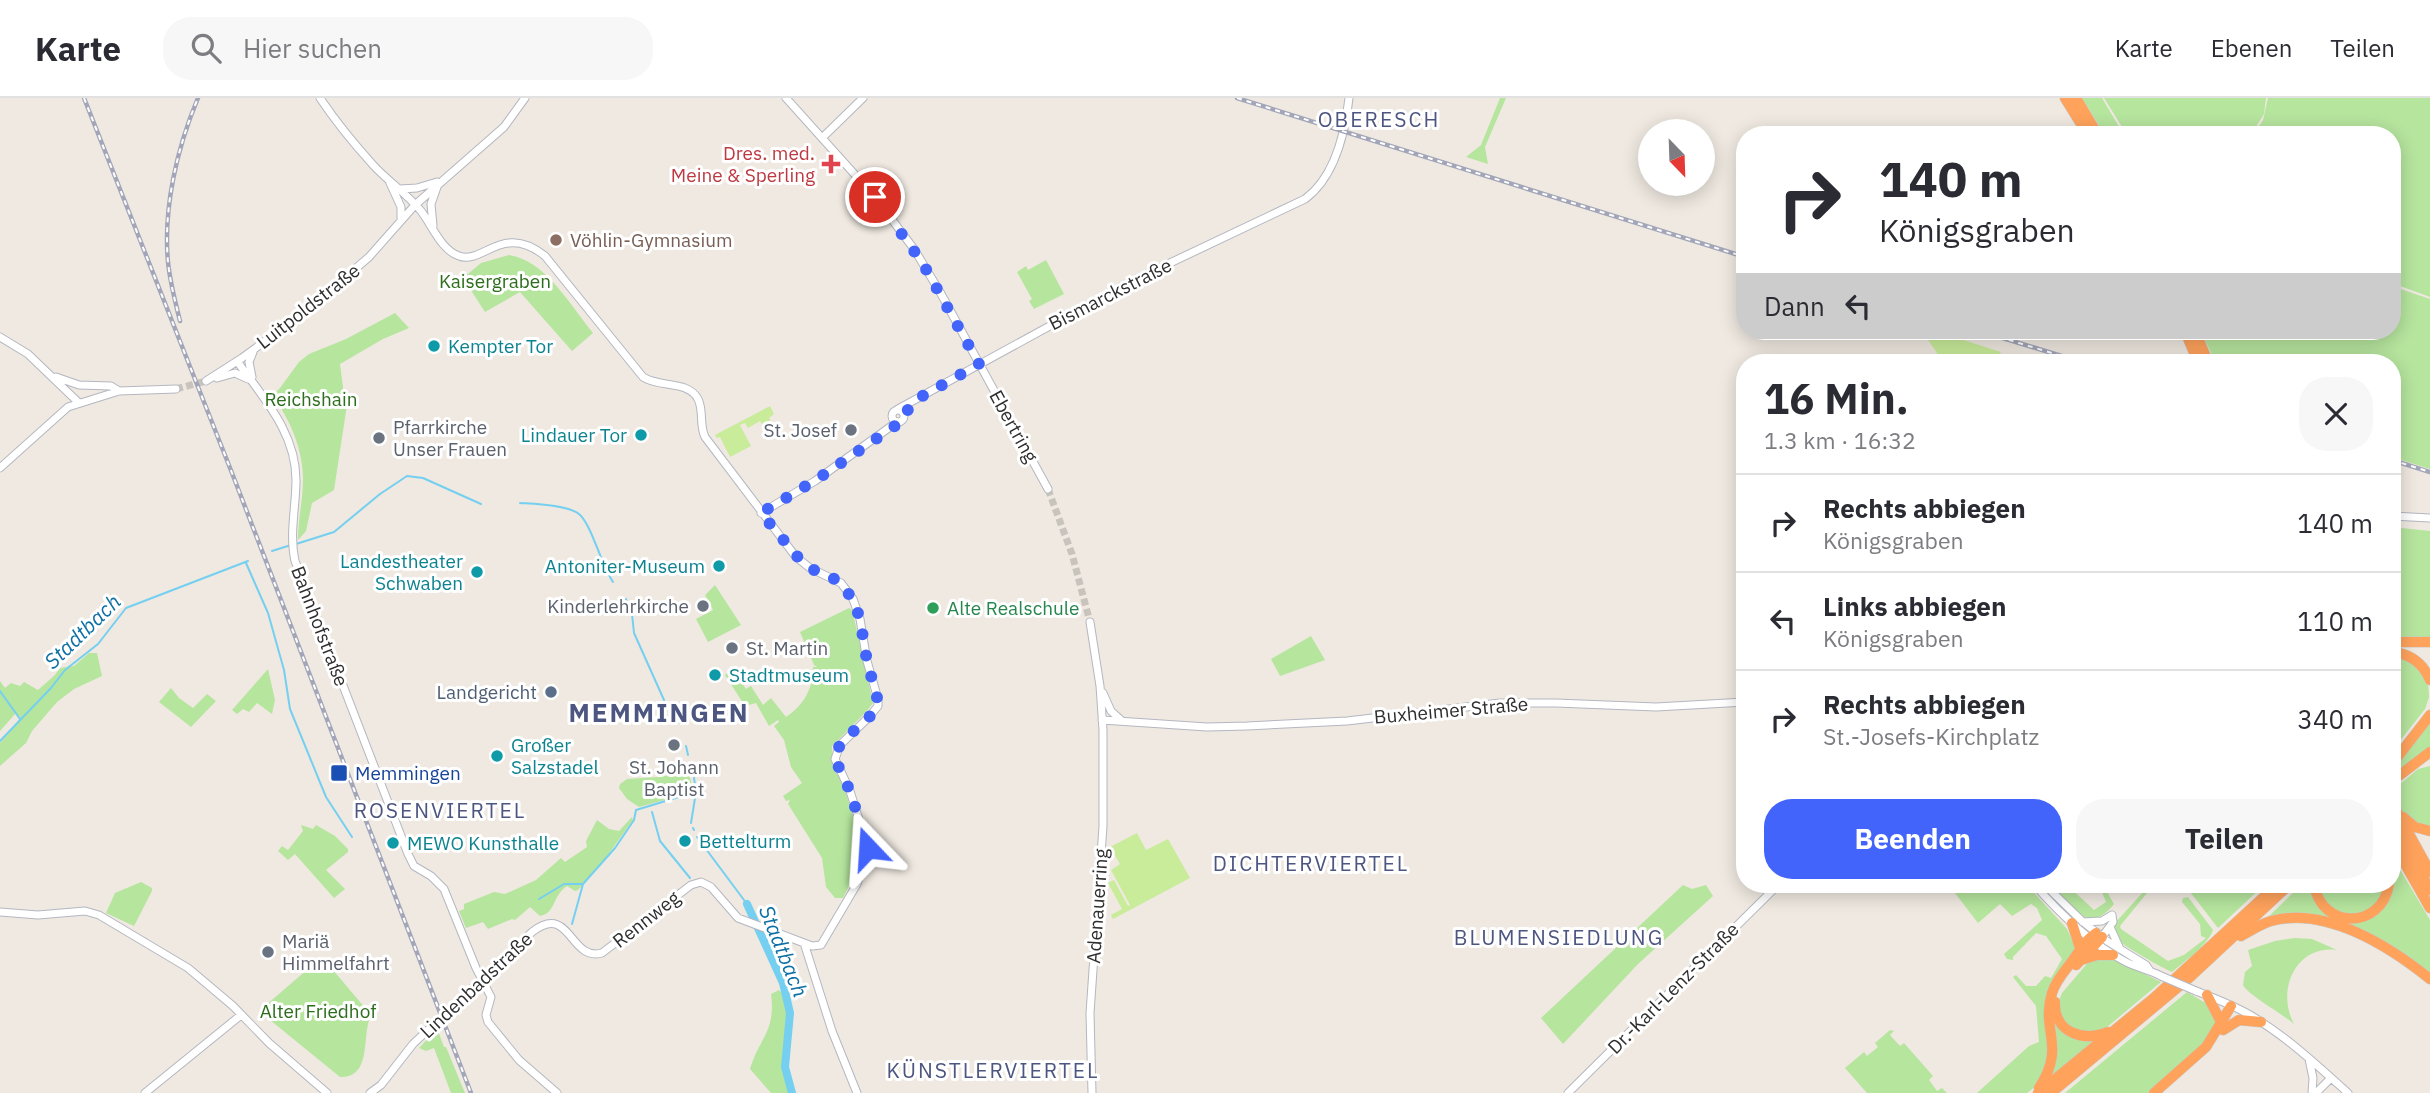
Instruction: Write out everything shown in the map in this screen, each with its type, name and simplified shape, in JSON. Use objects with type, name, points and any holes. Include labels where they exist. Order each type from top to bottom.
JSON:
[{"type":"highway","points":[[2065,98],[2082,126]]},
{"type":"highway","points":[[2076,98],[2093,126]]},
{"type":"highway","points":[[2401,642],[2430,642]]},
{"type":"highway","points":[[2401,654],[2414,659],[2430,680]]},
{"type":"highway","points":[[2401,752],[2427,719],[2430,708]]},
{"type":"highway","points":[[2401,773],[2430,752]]},
{"type":"highway","points":[[2413,763],[2430,763]]},
{"type":"highway","points":[[2401,813],[2415,827],[2430,831]]},
{"type":"highway","points":[[2401,819],[2430,872]]},
{"type":"highway","points":[[2401,837],[2430,890]]},
{"type":"highway","points":[[2401,857],[2430,908]]},
{"type":"highway","points":[[2237,933],[2270,893]]},
{"type":"highway","points":[[2037,1093],[2237,933],[2280,893]]},
{"type":"highway","points":[[2317,893],[2327,910],[2344,918],[2354,918],[2368,915],[2379,906],[2385,893]]},
{"type":"highway","points":[[2237,933],[2270,922],[2312,919],[2346,930],[2389,950],[2430,979]]},
{"type":"highway","points":[[2077,922],[2080,948]]},
{"type":"highway","points":[[2037,1093],[2047,1075],[2053,1053],[2049,1018],[2052,992],[2080,948],[2096,938]]},
{"type":"highway","points":[[2096,938],[2057,994],[2057,1018],[2068,1031],[2082,1037],[2098,1036],[2118,1028]]},
{"type":"highway","points":[[2052,1093],[2161,1003],[2217,947]]},
{"type":"highway","points":[[2080,960],[2116,952]]},
{"type":"highway","points":[[2207,995],[2222,1026]]},
{"type":"highway","points":[[2156,1093],[2197,1057],[2222,1026],[2231,1006]]},
{"type":"highway","points":[[2222,1026],[2239,1020],[2261,1022]]},
{"type":"street","points":[[320,98],[362,152],[415,205],[450,251],[464,257],[507,243],[524,245],[541,253],[643,377],[651,382],[685,388],[695,395],[701,407],[701,426],[705,437],[761,513],[801,561],[837,580],[853,599],[878,701],[869,718],[840,745],[835,756],[868,844],[862,873],[823,943],[816,947],[804,943]]},
{"type":"street","name":"Luitpoldstraße","points":[[252,381],[235,373],[206,380],[252,352],[356,269],[441,180],[504,127],[525,98]]},
{"type":"street","name":"Ebertring","points":[[786,98],[875,197],[902,232],[940,292],[1048,489]]},
{"type":"street","points":[[823,137],[863,98]]},
{"type":"street","name":"Bismarckstraße","points":[[761,513],[819,478],[884,431],[894,420],[904,419],[901,411],[912,402],[1132,281],[1312,194],[1322,182],[1335,155],[1345,125],[1349,98]]},
{"type":"street","points":[[389,180],[401,207],[401,221]]},
{"type":"street","points":[[400,189],[417,188],[441,180]]},
{"type":"street","points":[[433,228],[432,199],[441,180]]},
{"type":"street","points":[[0,337],[27,354],[79,403]]},
{"type":"street","points":[[252,352],[249,366],[252,381]]},
{"type":"street","name":"Bahnhofstraße","points":[[237,361],[280,420],[294,459],[296,483],[292,545],[297,568],[380,783],[412,862],[444,889],[483,980]]},
{"type":"street","points":[[53,376],[79,385],[111,386],[119,391]]},
{"type":"street","points":[[0,468],[63,411],[79,403],[119,391],[176,389]]},
{"type":"street","points":[[2401,517],[2430,519]]},
{"type":"street","points":[[1090,622],[1100,686],[1102,720]]},
{"type":"street","points":[[1100,686],[1111,711],[1123,721]]},
{"type":"street","name":"Buxheimer Straße","points":[[1102,720],[1207,727],[1313,723],[1520,702],[1657,707],[1736,703]]},
{"type":"street","name":"Adenauerring","points":[[1092,1093],[1090,1013],[1103,826],[1102,720]]},
{"type":"street","name":"Rennweg","points":[[592,955],[602,953],[687,887],[701,882],[711,887],[730,910],[754,925],[804,943]]},
{"type":"street","name":"Dr.-Karl-Lenz-Straße","points":[[1568,1093],[1770,893]]},
{"type":"street","points":[[2044,893],[2096,938],[2144,970],[2207,995],[2261,1022],[2309,1058],[2348,1093]]},
{"type":"street","points":[[2052,893],[2077,922]]},
{"type":"street","points":[[0,912],[38,915],[85,911],[99,915],[184,965],[221,995],[269,1043],[327,1093]]},
{"type":"street","points":[[2077,922],[2102,921],[2112,915]]},
{"type":"street","points":[[2112,915],[2110,927],[2116,952]]},
{"type":"street","points":[[2096,938],[2112,915]]},
{"type":"street","name":"Lindenbadstraße","points":[[370,1093],[381,1085],[413,1044],[532,932],[546,924],[560,926],[582,949],[592,955]]},
{"type":"street","points":[[2096,938],[2110,927]]},
{"type":"street","points":[[804,943],[832,1031],[857,1093]]},
{"type":"street","points":[[483,980],[491,997],[486,1015],[488,1022],[519,1060],[557,1093]]},
{"type":"street","points":[[145,1093],[241,1015]]},
{"type":"street","points":[[2309,1058],[2314,1093]]},
{"type":"street","points":[[2314,1093],[2331,1078]]},
{"type":"green space","points":[[1500,98],[1506,98],[1485,147],[1488,164],[1466,157],[1481,145]]},
{"type":"green space","points":[[2082,98],[2102,98],[2119,126],[2099,126]]},
{"type":"green space","points":[[2104,98],[2266,98],[2264,114],[2257,126],[2121,126]]},
{"type":"green space","points":[[2268,98],[2430,98],[2430,297],[2401,286],[2401,126],[2259,126]]},
{"type":"green space","name":"Kaisergraben","points":[[509,255],[522,259],[546,275],[593,333],[572,351],[520,292],[485,312],[463,278],[481,263]]},
{"type":"green space","points":[[1046,260],[1064,294],[1034,309],[1029,301],[1032,299],[1017,272],[1026,266],[1028,270]]},
{"type":"green space","points":[[2401,289],[2430,299],[2430,469],[2401,460],[2401,354],[2211,354],[2205,340],[2401,340]]},
{"type":"green space","name":"Reichshain","points":[[395,313],[409,328],[383,339],[340,364],[342,404],[347,405],[334,490],[312,503],[306,531],[298,540],[303,487],[301,457],[290,424],[272,396],[299,362],[309,354],[346,339]]},
{"type":"green space","points":[[1928,340],[1963,340],[2001,352],[2000,354],[1938,354]]},
{"type":"green space","points":[[770,406],[774,414],[769,418],[771,422],[763,426],[760,421],[748,428],[745,423],[740,425],[751,446],[730,457],[720,437],[715,435]]},
{"type":"green space","points":[[2401,528],[2430,531],[2430,639],[2401,639]]},
{"type":"green space","points":[[715,585],[741,625],[708,642],[696,619],[713,610],[705,595]]},
{"type":"green space","points":[[849,608],[852,610],[873,703],[832,746],[833,765],[844,787],[862,845],[859,866],[843,898],[835,898],[826,887],[822,858],[788,804],[790,800],[786,801],[783,796],[802,783],[791,767],[784,740],[774,726],[779,722],[778,720],[769,726],[756,703],[745,706],[725,675],[732,669],[746,689],[751,686],[763,705],[771,698],[786,717],[806,696],[813,667],[817,667],[800,632]]},
{"type":"green space","points":[[1311,636],[1325,660],[1280,676],[1271,659]]},
{"type":"green space","points":[[89,653],[97,653],[102,676],[74,689],[57,702],[32,731],[26,743],[0,766],[0,743],[20,717],[16,713],[0,731],[0,681],[5,688],[11,683],[20,686],[24,682],[38,690],[60,668],[74,666]]},
{"type":"green space","points":[[2401,658],[2415,663],[2428,682],[2429,697],[2425,709],[2401,740]]},
{"type":"green space","points":[[268,669],[275,700],[272,714],[257,703],[249,712],[243,709],[237,714],[232,710]]},
{"type":"green space","points":[[171,688],[193,708],[207,694],[216,701],[191,727],[159,702]]},
{"type":"green space","points":[[2430,721],[2430,747],[2401,769],[2401,758]]},
{"type":"green space","points":[[2430,766],[2430,828],[2416,824],[2401,808],[2401,783],[2418,769]]},
{"type":"green space","points":[[688,771],[694,792],[639,807],[627,799],[619,788],[627,779]]},
{"type":"green space","points":[[632,817],[633,820],[602,863],[578,890],[567,886],[545,914],[540,916],[530,907],[515,920],[488,929],[483,922],[466,928],[459,911],[464,909],[464,904],[494,892],[505,894],[536,880],[561,858],[565,862],[587,847],[586,841],[597,820],[609,829],[619,831]]},
{"type":"green space","points":[[301,825],[313,829],[316,825],[335,836],[348,849],[348,852],[326,870],[345,889],[334,898],[295,854],[288,860],[278,851],[282,846],[288,850],[303,831]]},
{"type":"green space","points":[[1137,833],[1146,850],[1168,839],[1190,878],[1113,919],[1111,915],[1122,909],[1108,883],[1114,880],[1128,906],[1130,905],[1111,870],[1120,864],[1110,847]]},
{"type":"green space","points":[[2401,871],[2430,920],[2430,976],[2330,920],[2264,921],[2293,893],[2314,893],[2318,905],[2359,921],[2384,893],[2401,893]]},
{"type":"green space","points":[[141,882],[152,888],[152,891],[134,926],[106,913],[115,893]]},
{"type":"green space","points":[[1683,885],[1692,889],[1706,885],[1713,896],[1638,964],[1563,1044],[1541,1018]]},
{"type":"green space","points":[[1955,893],[2034,893],[2067,929],[2075,947],[2073,954],[2057,975],[2051,1056],[2035,1087],[2027,1093],[1977,1093],[2029,1046],[2039,1042],[2036,1006],[2013,977],[2016,975],[2026,986],[2036,986],[2045,976],[2051,978],[2062,959],[2046,936],[2036,933],[2013,960],[2007,959],[2004,954],[2042,920],[2037,908],[2031,904],[2012,916],[2000,904],[1978,923]]},
{"type":"green space","points":[[2058,893],[2076,893],[2094,910],[2106,902],[2102,893],[2108,893],[2114,904],[2104,914],[2095,918],[2087,918]]},
{"type":"green space","points":[[2142,893],[2147,893],[2120,926],[2168,961],[2184,955],[2206,938],[2201,936],[2200,924],[2182,902],[2183,898],[2188,897],[2213,930],[2201,947],[2172,972],[2121,943],[2113,929]]},
{"type":"green space","points":[[2191,893],[2255,893],[2218,928]]},
{"type":"green space","points":[[2320,893],[2383,893],[2368,909],[2349,915],[2330,909]]},
{"type":"green space","points":[[2295,938],[2312,939],[2337,950],[2322,950],[2310,955],[2293,973],[2287,998],[2294,1024],[2243,985],[2245,972],[2252,966],[2248,950]]},
{"type":"green space","name":"Alter Friedhof","points":[[322,957],[371,1015],[362,1063],[357,1071],[340,1077],[259,1011]]},
{"type":"green space","points":[[2112,958],[2161,982],[2101,1032],[2075,1033],[2060,1018],[2059,1000],[2062,993],[2091,959]]},
{"type":"green space","points":[[779,990],[784,998],[788,1016],[783,1066],[790,1093],[771,1093],[750,1069],[769,1026],[771,994]]},
{"type":"green space","points":[[2187,992],[2209,1005],[2217,1023],[2198,1053],[2151,1093],[2065,1093]]},
{"type":"green space","points":[[2052,1014],[2060,1025],[2098,1038],[2049,1078],[2057,1050]]},
{"type":"green space","points":[[436,1030],[465,1093],[451,1093],[434,1048],[426,1051],[419,1048]]},
{"type":"green space","points":[[1890,1030],[1894,1031],[1890,1035],[1900,1046],[1904,1043],[1933,1076],[1929,1080],[1937,1091],[1942,1088],[1947,1093],[1867,1093],[1845,1068],[1864,1052],[1867,1056],[1878,1047],[1875,1043]]},
{"type":"waterway","name":"Stadtbach","points":[[296,544],[334,532],[380,494],[407,476],[423,478],[481,504]]},
{"type":"waterway","name":"Stadtbach","points":[[520,503],[559,507],[579,514],[584,519],[613,582]]},
{"type":"waterway","name":"Stadtbach","points":[[272,551],[291,545]]},
{"type":"waterway","name":"Stadtbach","points":[[0,741],[65,670],[98,644],[126,608],[248,561]]},
{"type":"waterway","points":[[246,563],[268,613],[284,670],[290,709],[326,797],[352,837]]},
{"type":"waterway","name":"Stadtbach","points":[[626,599],[632,614],[634,633],[664,700]]},
{"type":"waterway","points":[[0,691],[20,719]]},
{"type":"waterway","name":"Stadtbach","points":[[673,711],[680,723]]},
{"type":"waterway","name":"Stadtbach","points":[[686,746],[688,755]]},
{"type":"waterway","name":"Stadtbach","points":[[691,823],[696,792],[694,778]]},
{"type":"waterway","points":[[683,796],[695,793]]},
{"type":"waterway","points":[[572,924],[583,884],[615,848],[634,820],[636,810],[682,796]]},
{"type":"waterway","points":[[652,812],[660,841],[690,878]]},
{"type":"waterway","name":"Stadtbach","points":[[697,837],[747,904]]},
{"type":"waterway","points":[[539,899],[564,884],[582,884]]},
{"type":"waterway","name":"Stadtbach","points":[[747,904],[783,983],[790,1013],[785,1067],[792,1093]]},
{"type":"tunnel","points":[[176,389],[206,381]]},
{"type":"tunnel","points":[[1048,489],[1072,554],[1090,622]]},
{"type":"railway","points":[[84,98],[471,1093]]},
{"type":"railway","points":[[180,321],[169,269],[168,221],[173,178],[198,98]]},
{"type":"railway","points":[[1237,98],[1736,254]]},
{"type":"railway","points":[[2009,340],[2055,354]]},
{"type":"railway","points":[[2401,463],[2430,472]]},
{"type":"place","name":"Dres. med. Meine & Sperling","points":[[831,164]]},
{"type":"place","name":"Vöhlin-Gymnasium","points":[[556,240]]},
{"type":"place","name":"Kempter Tor","points":[[434,346]]},
{"type":"place","name":"St. Josef","points":[[851,430]]},
{"type":"place","name":"Lindauer Tor","points":[[641,435]]},
{"type":"place","name":"Pfarrkirche Unser Frauen","points":[[379,438]]},
{"type":"place","name":"Antoniter-Museum","points":[[719,566]]},
{"type":"place","name":"Landestheater Schwaben","points":[[477,572]]},
{"type":"place","name":"Kinderlehrkirche","points":[[703,606]]},
{"type":"place","name":"Alte Realschule","points":[[933,608]]},
{"type":"place","name":"St. Martin","points":[[732,648]]},
{"type":"place","name":"Stadtmuseum","points":[[715,675]]},
{"type":"place","name":"Landgericht","points":[[551,692]]},
{"type":"place","name":"St. Johann Baptist","points":[[674,745]]},
{"type":"place","name":"Großer Salzstadel","points":[[497,756]]},
{"type":"place","name":"Memmingen","points":[[339,773]]},
{"type":"place","name":"Bettelturm","points":[[685,841]]},
{"type":"place","name":"MEWO Kunsthalle","points":[[393,843]]},
{"type":"place","name":"Mariä Himmelfahrt","points":[[268,952]]},
{"type":"district","name":"OBERESCH","points":[[1379,119]]},
{"type":"district","name":"MEMMINGEN","points":[[659,712]]},
{"type":"district","name":"ROSENVIERTEL","points":[[440,810]]},
{"type":"district","name":"DICHTERVIERTEL","points":[[1311,863]]},
{"type":"district","name":"BLUMENSIEDLUNG","points":[[1559,937]]},
{"type":"district","name":"KÜNSTLERVIERTEL","points":[[993,1070]]},
{"type":"route","points":[[868,848],[850,791],[835,759],[840,745],[878,706],[858,610],[841,583],[801,561],[761,513],[819,478],[902,421],[912,402],[979,364],[922,262],[875,197]]}]
